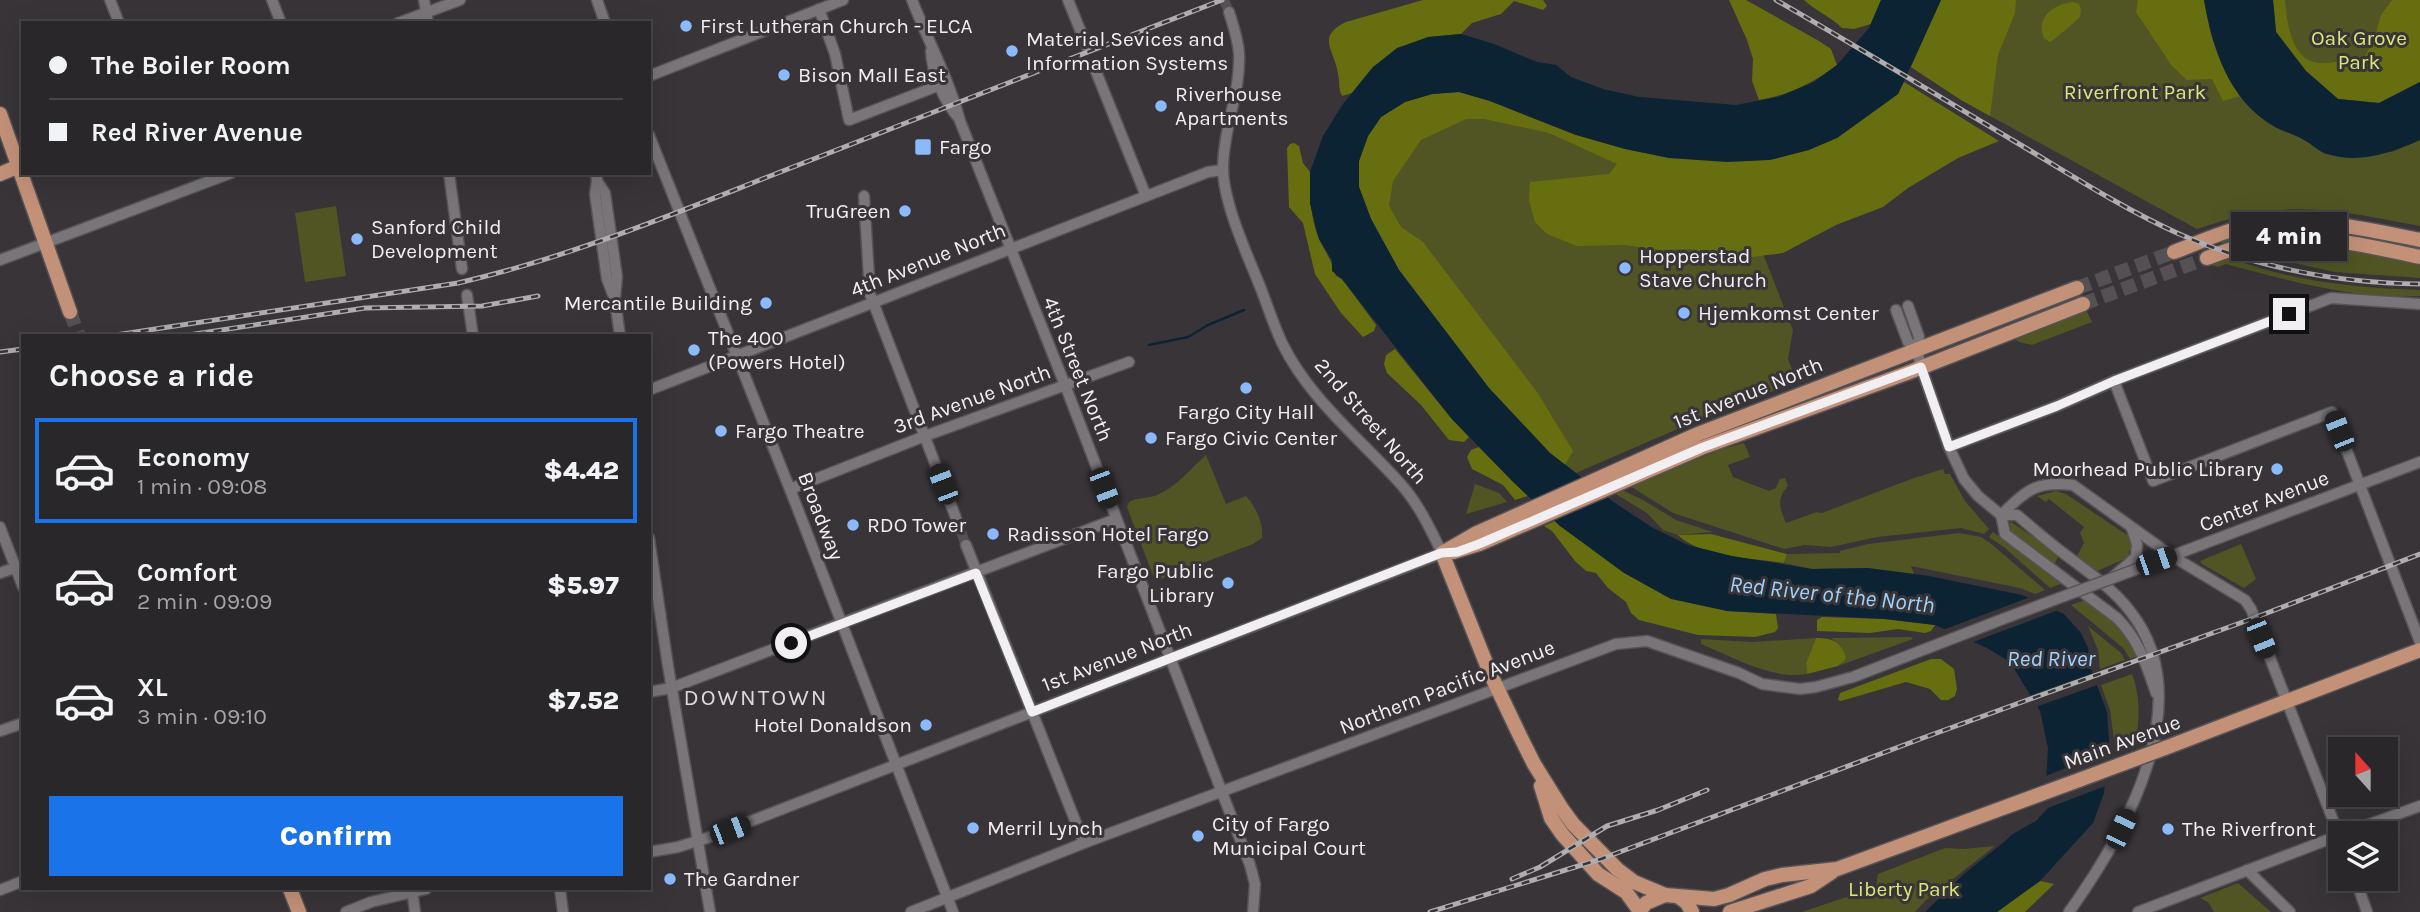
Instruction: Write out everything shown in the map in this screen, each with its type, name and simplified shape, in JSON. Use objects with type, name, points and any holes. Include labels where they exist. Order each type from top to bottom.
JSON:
[{"type":"main road","points":[[0,114],[21,165],[0,174]]},
{"type":"main road","points":[[24,175],[70,312]]},
{"type":"main road","points":[[2175,251],[2238,228],[2294,220],[2337,223],[2420,240]]},
{"type":"main road","points":[[2207,258],[2250,243],[2275,239],[2339,243],[2420,257]]},
{"type":"main road","name":"1st Avenue North","points":[[1441,553],[1917,350],[2077,288]]},
{"type":"main road","name":"1st Avenue North","points":[[1700,441],[1921,367],[2082,304]]},
{"type":"main road","name":"2nd Street North","points":[[1441,553],[1498,688],[1534,764],[1573,824],[1617,869],[1634,882],[1672,896]]},
{"type":"main road","name":"Main Avenue","points":[[1672,896],[1714,899],[1765,879],[1836,869],[2288,702],[2420,650]]},
{"type":"main road","name":"2nd Street North","points":[[1534,764],[1551,818],[1562,834],[1598,874],[1626,892],[1639,911]]},
{"type":"main road","name":"Main Avenue","points":[[1730,912],[1811,886],[1836,869]]},
{"type":"main road","points":[[290,890],[299,912]]},
{"type":"main road","points":[[1639,911],[1646,903],[1672,896],[1687,903],[1692,912]]},
{"type":"street","points":[[110,0],[118,21]]},
{"type":"street","points":[[272,0],[280,21]]},
{"type":"street","points":[[424,0],[427,17]]},
{"type":"street","points":[[408,21],[427,17],[460,0]]},
{"type":"street","points":[[597,0],[604,21]]},
{"type":"street","points":[[651,75],[843,0]]},
{"type":"street","name":"4th Street North","points":[[912,0],[931,49],[939,60],[960,121],[1250,865],[1255,884],[1255,910]]},
{"type":"street","points":[[1068,0],[1087,47]]},
{"type":"street","points":[[819,9],[835,54],[849,120],[940,85]]},
{"type":"street","name":"2nd Street North","points":[[1229,12],[1239,50],[1239,67],[1223,170],[1229,201],[1240,234],[1283,345],[1309,385],[1399,482],[1426,520],[1441,553]]},
{"type":"street","name":"4th Street North","points":[[931,49],[932,63],[940,85],[949,106],[960,121]]},
{"type":"street","points":[[1095,69],[1146,196]]},
{"type":"street","name":"Broadway","points":[[651,140],[790,489],[953,912]]},
{"type":"street","name":"4th Avenue North","points":[[651,389],[1208,172],[1223,170]]},
{"type":"street","points":[[0,260],[226,175]]},
{"type":"street","points":[[449,175],[462,269]]},
{"type":"street","points":[[596,177],[595,194],[607,279],[615,300],[620,334]]},
{"type":"street","points":[[864,196],[869,289],[956,519]]},
{"type":"street","points":[[467,295],[473,334]]},
{"type":"street","points":[[1949,447],[2331,298],[2420,304]]},
{"type":"street","points":[[1908,306],[1919,337],[1917,350],[1921,367],[1949,447],[1964,479],[1978,496],[2001,515],[2017,515],[2111,591],[2141,626],[2156,664],[2160,685],[2153,738],[2135,799],[2105,859],[2071,911]]},
{"type":"street","points":[[1896,310],[1908,342],[1917,350]]},
{"type":"street","name":"3rd Avenue North","points":[[790,489],[925,436],[1129,362]]},
{"type":"street","points":[[2114,381],[2153,481],[2332,412],[2420,642]]},
{"type":"street","name":"Center Avenue","points":[[2003,619],[2110,579],[2140,562],[2172,556],[2420,462]]},
{"type":"street","points":[[2001,515],[2030,489],[2043,484],[2073,485],[2172,556],[2245,600],[2251,609],[2333,821]]},
{"type":"street","points":[[2001,515],[2004,534],[2117,618],[2126,628],[2143,653],[2157,699]]},
{"type":"street","points":[[651,692],[671,688],[1116,519]]},
{"type":"street","points":[[2130,526],[2140,562]]},
{"type":"street","points":[[0,527],[19,566],[0,573]]},
{"type":"street","points":[[966,545],[1084,844]]},
{"type":"street","points":[[651,552],[709,912]]},
{"type":"street","name":"1st Avenue North","points":[[651,852],[678,848],[697,841],[1441,553]]},
{"type":"street","name":"Northern Pacific Avenue","points":[[911,912],[1616,644],[1647,641],[1713,663],[1762,684],[1787,689],[1822,686],[1853,677],[2003,619]]},
{"type":"street","points":[[0,731],[21,724]]},
{"type":"street","points":[[2378,821],[2420,806]]},
{"type":"street","points":[[2138,912],[2328,840]]},
{"type":"street","points":[[2247,870],[2290,912]]},
{"type":"street","points":[[0,890],[21,882]]},
{"type":"street","points":[[346,912],[412,890],[415,912]]},
{"type":"street","points":[[560,890],[563,912]]},
{"type":"street","points":[[2360,891],[2367,912]]},
{"type":"green space","points":[[1423,0],[1543,0],[1547,6],[1543,10],[1514,1],[1501,14],[1472,23],[1461,34],[1428,37],[1373,67],[1352,93],[1342,96],[1329,45],[1331,33],[1346,22]]},
{"type":"green space","points":[[1729,0],[1746,0],[1819,41],[1831,49],[1837,65],[1800,87],[1759,100],[1752,81],[1753,59]]},
{"type":"green space","points":[[1804,0],[1881,0],[1871,24],[1854,29],[1842,28]]},
{"type":"green space","name":"Riverfront Park","points":[[1941,0],[2204,0],[2211,37],[2256,113],[2275,127],[2305,140],[2325,154],[2392,152],[2420,140],[2420,226],[2351,214],[2298,209],[2249,215],[2197,229],[1961,100],[1911,67]]},
{"type":"green space","points":[[1941,0],[2016,0],[2015,13],[1998,55],[1990,116],[1911,67]]},
{"type":"green space","points":[[2138,0],[2204,0],[2216,50],[2241,96],[2223,101],[2212,79],[2187,80],[2172,66],[2136,12]]},
{"type":"green space","name":"Oak Grove Park","points":[[2273,0],[2420,0],[2420,82],[2306,71]]},
{"type":"green space","points":[[2273,0],[2285,0],[2292,39],[2297,48],[2310,61],[2325,63],[2365,56],[2374,40],[2381,15],[2392,0],[2420,0],[2420,82],[2379,103],[2338,99],[2306,71],[2276,32]]},
{"type":"green space","points":[[2073,2],[2079,4],[2080,17],[2050,42],[2044,38],[2042,24],[2048,13]]},
{"type":"green space","points":[[1904,82],[1999,141],[1958,158],[1908,188],[1883,207],[1836,225],[1783,253],[1752,257],[1717,257],[1690,249],[1660,250],[1625,245],[1577,246],[1547,234],[1535,222],[1529,200],[1530,182],[1609,174],[1617,164],[1549,133],[1484,119],[1466,119],[1421,140],[1393,181],[1389,206],[1401,227],[1423,242],[1537,392],[1573,451],[1565,465],[1550,453],[1489,388],[1399,270],[1371,219],[1359,187],[1359,161],[1368,136],[1381,117],[1405,102],[1432,94],[1459,92],[1490,101],[1576,135],[1669,158],[1837,138],[1898,94]]},
{"type":"green space","points":[[1405,102],[1727,162],[1793,330],[1788,359],[1797,382],[1689,424],[1576,473],[1550,453],[1489,388],[1399,270],[1368,136]]},
{"type":"green space","points":[[1294,143],[1299,146],[1303,163],[1310,172],[1312,214],[1319,239],[1336,276],[1342,279],[1376,325],[1374,331],[1363,337],[1341,313],[1315,274],[1303,223],[1289,207],[1287,148]]},
{"type":"green space","points":[[336,206],[346,276],[305,282],[295,213]]},
{"type":"green space","points":[[2313,226],[2420,245],[2420,251],[2330,234],[2226,245],[2218,242],[2255,230]]},
{"type":"green space","points":[[2270,245],[2328,245],[2420,262],[2420,278],[2334,272],[2242,251]]},
{"type":"green space","points":[[2230,258],[2300,278],[2420,290],[2420,296],[2347,292],[2226,264],[2218,267],[2212,265]]},
{"type":"green space","points":[[2086,310],[2092,322],[2032,345],[2019,342],[2013,337]]},
{"type":"green space","points":[[1395,349],[1469,437],[1464,442],[1449,440],[1421,405],[1387,373],[1384,364],[1386,355]]},
{"type":"green space","points":[[1744,443],[1750,457],[1728,465],[1733,477],[1769,491],[1776,488],[1780,479],[1785,478],[1788,486],[1780,504],[1786,523],[1817,512],[1822,513],[1943,469],[1945,474],[1950,474],[1965,501],[1989,529],[1984,534],[1961,528],[1877,537],[1831,547],[1805,545],[1784,549],[1673,513],[1630,486],[1722,449]]},
{"type":"green space","points":[[1479,447],[1528,496],[1515,500],[1503,485],[1472,469],[1467,457],[1471,450]]},
{"type":"green space","points":[[1206,455],[1226,504],[1246,496],[1253,505],[1260,521],[1262,538],[1253,544],[1155,581],[1127,507],[1129,502],[1164,492]]},
{"type":"green space","points":[[1475,484],[1499,493],[1507,502],[1466,514]]},
{"type":"green space","points":[[1622,490],[1676,520],[1713,532],[1678,535],[1663,530],[1647,513],[1614,493]]},
{"type":"green space","points":[[2056,491],[2066,494],[2130,537],[2135,548],[2129,551],[2129,557],[2095,572],[2076,558],[2084,543],[2080,533],[2084,527],[2049,499],[2046,502],[2037,496]]},
{"type":"green space","points":[[1555,521],[1560,526],[1727,611],[1776,614],[1778,628],[1775,632],[1755,637],[1698,635],[1639,620],[1631,613],[1626,602],[1608,588],[1596,573],[1586,571],[1575,561],[1552,531],[1544,526]]},
{"type":"green space","points":[[2011,522],[2056,552],[2058,557],[2055,563],[2051,564],[2012,534],[2009,524]]},
{"type":"green space","points":[[1993,532],[2061,584],[2050,588],[1989,537]]},
{"type":"green space","points":[[1959,533],[1981,537],[1989,542],[2045,590],[2035,594],[2020,588],[1911,566],[1914,574],[1867,568],[1812,569],[1784,563],[1787,554],[1840,553],[1868,544]]},
{"type":"green space","points":[[1711,534],[1787,554],[1784,563],[1728,556],[1688,543],[1678,535]]},
{"type":"green space","points":[[2241,544],[2256,579],[2244,588],[2200,561]]},
{"type":"green space","points":[[2086,600],[2119,625],[2139,656],[2130,659],[2123,648],[2071,605]]},
{"type":"green space","points":[[1822,617],[1885,619],[1935,625],[1931,631],[1925,633],[1898,629],[1870,633],[1817,631],[1817,620]]},
{"type":"green space","points":[[2088,626],[2121,653],[2125,660],[2100,669],[2098,650]]},
{"type":"green space","points":[[1816,638],[1806,663],[1807,674],[1793,675],[1766,671],[1701,644],[1701,639],[1752,642]]},
{"type":"green space","points":[[1816,638],[1839,644],[1846,659],[1838,666],[1807,674],[1806,663]]},
{"type":"green space","points":[[1831,638],[1913,639],[1838,666],[1846,659],[1840,645]]},
{"type":"green space","points":[[1931,659],[1941,659],[1954,669],[1957,689],[1955,696],[1948,700],[1941,700],[1930,689],[1906,682],[1838,700],[1840,693]]},
{"type":"green space","points":[[2132,674],[2139,706],[2136,740],[2115,748],[2110,710],[2101,685]]},
{"type":"green space","name":"Liberty Park","points":[[1995,846],[1925,901],[1915,912],[1802,912],[1876,887],[1878,874],[1945,848]]},
{"type":"green space","points":[[2040,881],[2054,884],[2025,912],[1997,912]]},
{"type":"green space","points":[[2238,883],[2271,912],[2214,912],[2208,902],[2200,898]]},
{"type":"water","name":"Red River","points":[[1881,0],[1941,0],[1898,94],[1837,138],[1809,150],[1770,160],[1727,162],[1669,158],[1576,135],[1490,101],[1459,92],[1432,94],[1405,102],[1381,117],[1368,136],[1359,161],[1359,187],[1371,219],[1399,270],[1489,388],[1550,453],[1615,503],[1653,528],[1688,545],[1732,556],[1812,569],[1867,568],[1929,576],[2022,595],[2064,614],[2081,633],[2107,712],[2109,741],[2104,793],[2093,823],[2040,881],[1997,912],[1925,912],[1965,873],[2028,820],[2046,787],[2048,748],[2040,711],[2010,662],[1987,648],[1935,625],[1885,619],[1727,611],[1671,599],[1624,573],[1560,526],[1451,418],[1342,279],[1332,271],[1332,260],[1319,239],[1310,204],[1310,172],[1323,136],[1343,104],[1373,67],[1397,48],[1428,37],[1461,34],[1537,62],[1556,65],[1571,77],[1603,89],[1639,97],[1736,105],[1778,97],[1814,82],[1837,65],[1869,28]]},
{"type":"water","points":[[2204,0],[2273,0],[2276,32],[2306,71],[2338,99],[2379,103],[2420,82],[2420,140],[2375,156],[2339,157],[2324,153],[2301,138],[2275,127],[2245,103],[2225,72],[2212,37]]},
{"type":"pier","points":[[2033,596],[2061,609],[1968,644],[1940,631]]},
{"type":"pier","points":[[2096,672],[2100,684],[2033,708],[2026,697]]},
{"type":"pier","points":[[2112,750],[2108,785],[2048,808],[2036,821],[2002,840],[2025,818],[2043,786],[2043,777]]},
{"type":"waterway","points":[[1149,345],[1188,337],[1208,325],[1244,310]]},
{"type":"tunnel","points":[[1224,0],[1229,12]]},
{"type":"tunnel","points":[[2077,288],[2174,252]]},
{"type":"tunnel","points":[[2083,304],[2207,258]]},
{"type":"tunnel","points":[[70,312],[78,334]]},
{"type":"tunnel","points":[[956,518],[966,545]]},
{"type":"railway","points":[[122,334],[458,283],[542,260],[666,217],[1222,0]]},
{"type":"railway","points":[[1776,0],[2094,189],[2177,233],[2235,255],[2296,271],[2358,280],[2420,284]]},
{"type":"railway","points":[[195,334],[365,308],[482,306],[538,296]]},
{"type":"railway","points":[[0,352],[21,349]]},
{"type":"railway","points":[[1430,912],[1601,859],[2420,554]]},
{"type":"railway","points":[[1512,879],[1540,867],[1607,826],[1658,810],[1707,790]]},
{"type":"place","name":"First Lutheran Church - ELCA","points":[[686,26]]},
{"type":"place","name":"Material Sevices and Information Systems","points":[[1012,51]]},
{"type":"place","name":"Bison Mall East","points":[[784,75]]},
{"type":"place","name":"Riverhouse Apartments","points":[[1161,106]]},
{"type":"place","name":"Fargo","points":[[923,147]]},
{"type":"place","name":"TruGreen","points":[[905,211]]},
{"type":"place","name":"Sanford Child Development","points":[[357,239]]},
{"type":"place","name":"Hopperstad Stave Church","points":[[1625,268]]},
{"type":"place","name":"Mercantile Building","points":[[766,303]]},
{"type":"place","name":"Hjemkomst Center","points":[[1684,313]]},
{"type":"place","name":"The 400 (Powers Hotel)","points":[[694,350]]},
{"type":"place","name":"Fargo City Hall","points":[[1246,388]]},
{"type":"place","name":"Fargo Theatre","points":[[721,431]]},
{"type":"place","name":"Fargo Civic Center","points":[[1151,438]]},
{"type":"place","name":"Moorhead Public Library","points":[[2277,469]]},
{"type":"place","name":"RDO Tower","points":[[853,525]]},
{"type":"place","name":"Radisson Hotel Fargo","points":[[993,534]]},
{"type":"place","name":"Fargo Public Library","points":[[1228,583]]},
{"type":"place","name":"Hotel Donaldson","points":[[926,725]]},
{"type":"place","name":"Merril Lynch","points":[[973,828]]},
{"type":"place","name":"The Riverfront","points":[[2168,829]]},
{"type":"place","name":"City of Fargo Municipal Court","points":[[1198,836]]},
{"type":"place","name":"The Gardner","points":[[670,879]]},
{"type":"district","name":"DOWNTOWN","points":[[756,697]]},
{"type":"route","points":[[791,643],[976,573],[1032,712],[1441,553],[1457,552],[1479,544],[1701,448],[1921,367],[1949,447],[2289,314]]},
{"type":"water label","name":"Red River of the North","points":[[1832,594]]}]
